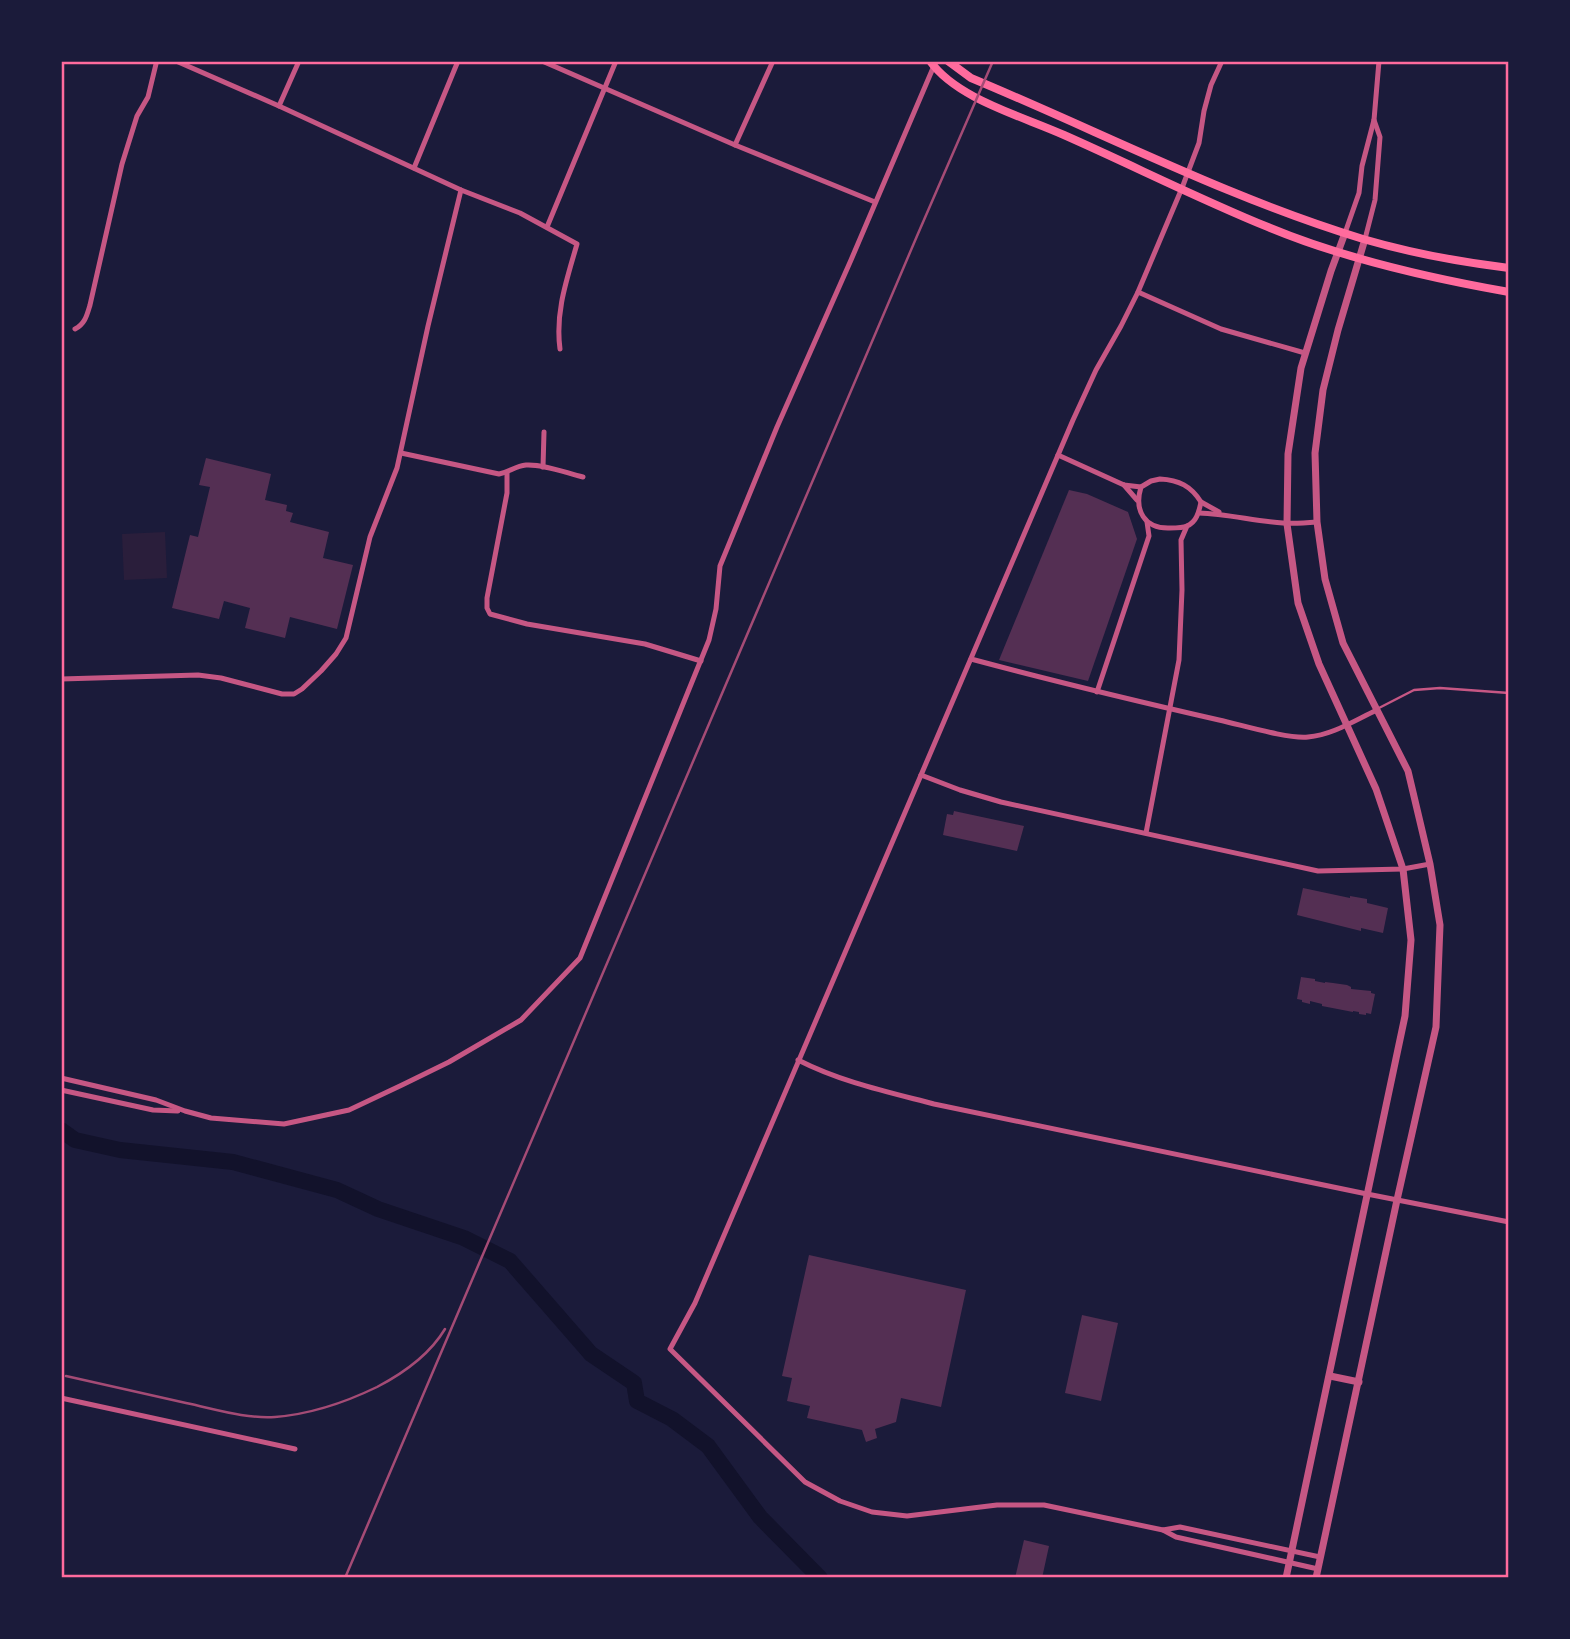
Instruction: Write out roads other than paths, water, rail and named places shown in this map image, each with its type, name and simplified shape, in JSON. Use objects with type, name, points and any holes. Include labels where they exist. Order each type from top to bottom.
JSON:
[{"type":"main road","points":[[948,61],[971,78],[1275,208],[1365,239],[1466,263],[1509,268]]},
{"type":"main road","points":[[933,63],[955,85],[977,99],[1048,128],[1268,228],[1360,258],[1509,292]]},
{"type":"street","points":[[75,329],[81,326],[86,317],[121,164],[137,117],[148,97],[155,61]]},
{"type":"street","points":[[176,61],[461,190],[520,213],[577,244],[559,308],[557,331],[560,349]]},
{"type":"street","points":[[279,106],[299,61]]},
{"type":"street","points":[[414,168],[458,61]]},
{"type":"street","points":[[542,61],[875,202]]},
{"type":"street","points":[[547,228],[616,61]]},
{"type":"street","points":[[735,145],[773,61]]},
{"type":"street","points":[[1222,61],[1211,85],[1199,143],[1189,172],[1138,292],[1096,370],[1058,455],[695,1303],[670,1349],[805,1482],[840,1501],[872,1511],[907,1516],[997,1505],[1044,1505],[1163,1530],[1176,1537],[1318,1569]]},
{"type":"street","points":[[1286,1578],[1405,1016],[1411,940],[1403,869],[1376,789],[1319,664],[1298,603],[1287,523],[1287,454],[1301,368],[1359,193],[1362,166],[1374,120],[1379,61]]},
{"type":"street","points":[[61,1078],[156,1100],[211,1118],[284,1124],[349,1110],[414,1080],[521,1020],[580,958],[709,640],[716,609],[720,566],[933,63]]},
{"type":"street","points":[[1316,1578],[1436,1027],[1440,925],[1430,864],[1408,771],[1343,643],[1325,579],[1317,522],[1315,453],[1323,390],[1375,200],[1380,137],[1374,120]]},
{"type":"street","points":[[61,679],[198,675],[282,694],[293,694],[302,689],[335,654],[346,638],[370,537],[397,468],[461,190]]},
{"type":"street","points":[[1138,292],[1221,329],[1305,354]]},
{"type":"street","points":[[543,467],[544,432]]},
{"type":"street","points":[[401,453],[499,474],[507,473],[515,467],[531,465],[583,477]]},
{"type":"street","points":[[1058,455],[1124,485],[1141,487],[1151,481],[1173,479],[1186,485],[1195,492],[1201,502],[1222,514]]},
{"type":"street","points":[[507,473],[507,494],[487,598],[490,614],[527,624],[645,644],[701,661]]},
{"type":"street","points":[[1097,692],[1149,536],[1147,522],[1140,512],[1137,500],[1124,485]]},
{"type":"street","points":[[1137,500],[1141,487]]},
{"type":"street","points":[[1147,522],[1163,528],[1187,526],[1199,513],[1201,502]]},
{"type":"street","points":[[1199,513],[1287,523],[1317,522]]},
{"type":"street","points":[[1146,833],[1179,660],[1181,540],[1187,526]]},
{"type":"street","points":[[1149,536],[1163,528]]},
{"type":"street","points":[[1174,528],[1181,540]]},
{"type":"street","points":[[971,659],[1097,692],[1281,734],[1306,737],[1329,733],[1377,710]]},
{"type":"street","points":[[920,775],[1001,802],[1318,871],[1403,869],[1430,864]]},
{"type":"street","points":[[798,1060],[822,1073],[934,1104],[1509,1222]]},
{"type":"street","points":[[61,1090],[153,1110],[185,1111]]},
{"type":"street","points":[[1330,1376],[1359,1382]]},
{"type":"street","points":[[61,1398],[295,1449]]},
{"type":"street","points":[[1163,1530],[1180,1527],[1320,1557]]},
{"type":"lane","points":[[1377,710],[1414,690],[1440,688],[1509,693]]},
{"type":"waterway","points":[[61,1130],[75,1140],[120,1150],[233,1162],[337,1190],[378,1209],[464,1238],[510,1261],[591,1354],[634,1383],[637,1401],[672,1419],[708,1446],[760,1517],[820,1578]]},
{"type":"railway","points":[[345,1578],[993,61]]},
{"type":"railway","points":[[66,1376],[219,1411],[264,1417],[289,1416],[340,1403],[386,1382],[423,1355],[445,1329]]}]
